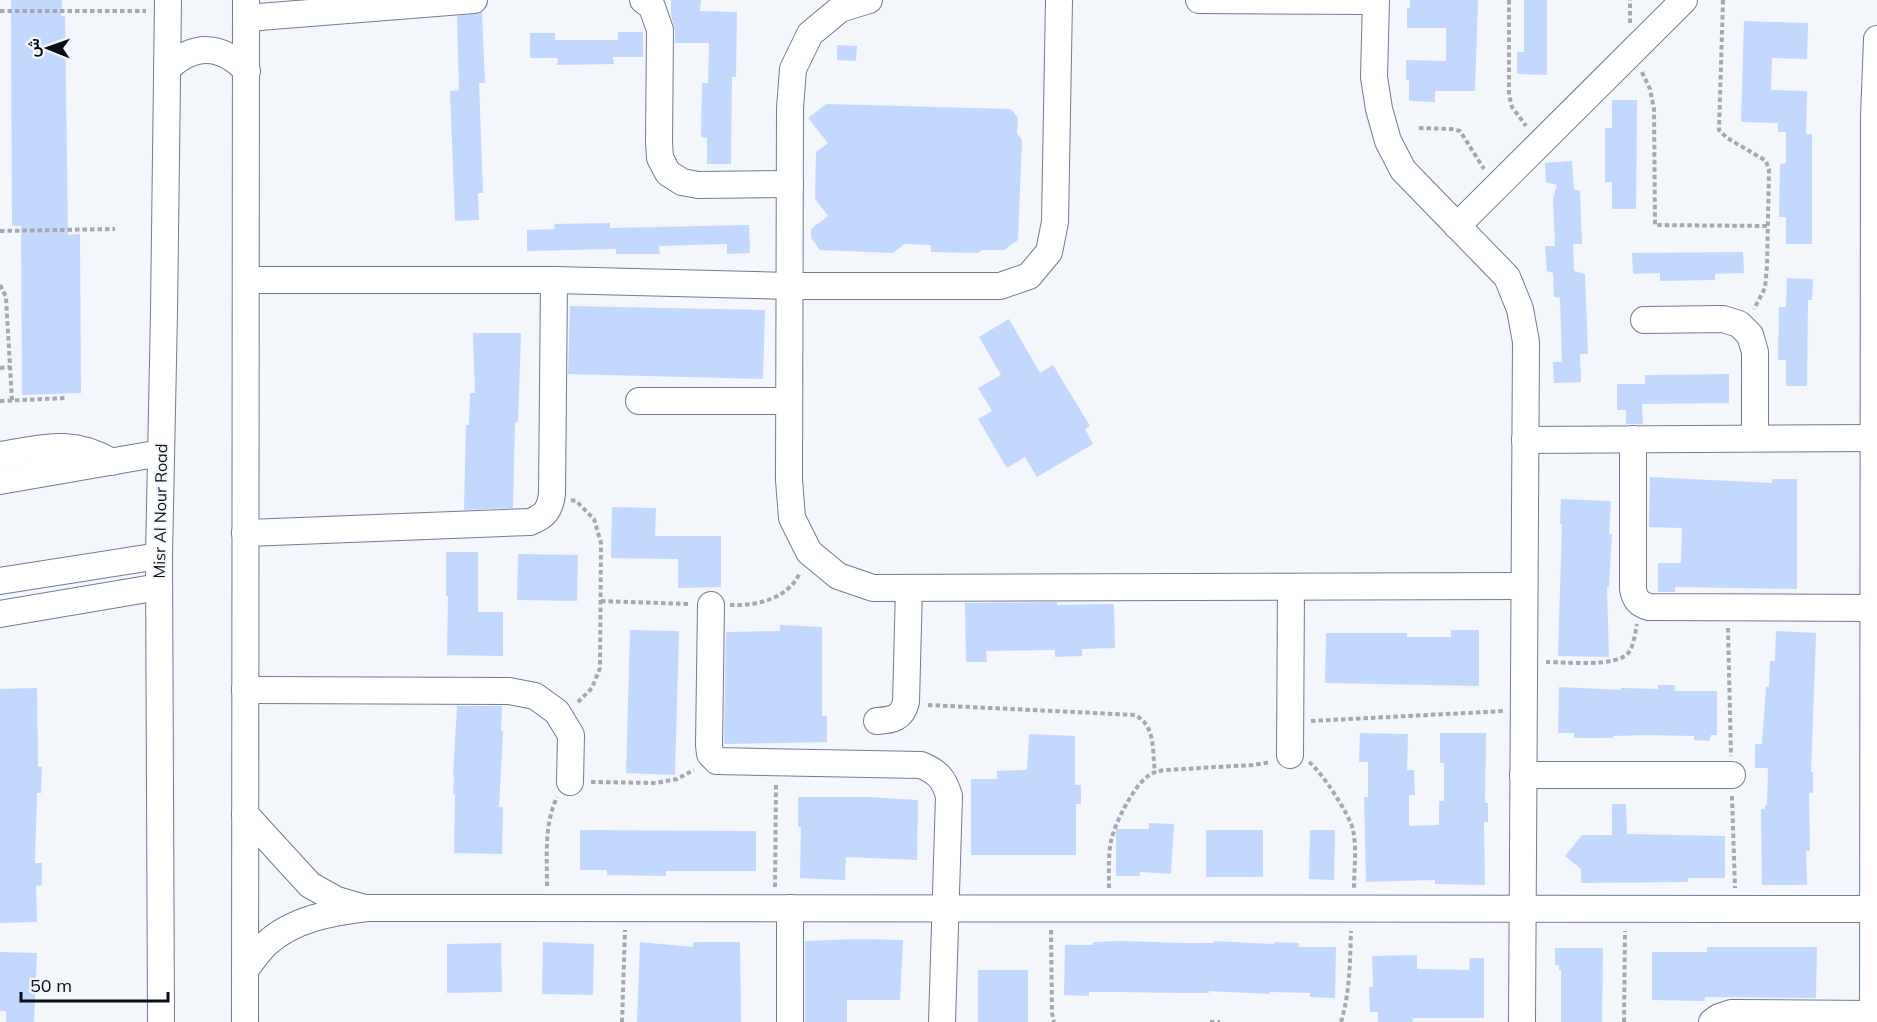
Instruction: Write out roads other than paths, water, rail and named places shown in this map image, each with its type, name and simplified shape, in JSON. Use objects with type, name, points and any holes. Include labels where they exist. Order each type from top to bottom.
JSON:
[{"type":"street","points":[[245,1022],[246,9],[474,0]]},
{"type":"street","points":[[643,0],[652,7],[660,30],[659,142],[660,158],[668,172],[682,182],[698,185],[790,184]]},
{"type":"street","points":[[869,0],[840,9],[810,34],[793,69],[789,286],[789,480],[792,518],[809,552],[838,576],[873,588],[1524,586]]},
{"type":"street","points":[[246,280],[554,280],[789,286],[1000,286],[1029,276],[1049,252],[1055,222],[1059,0]]},
{"type":"street","points":[[1199,0],[1376,1],[1374,77],[1379,109],[1388,141],[1403,170],[1507,277],[1520,309],[1526,342],[1522,1022]]},
{"type":"street","points":[[1457,226],[1684,0]]},
{"type":"street","name":"Misr Al Nour Road","points":[[161,1022],[159,556],[168,5]]},
{"type":"street","points":[[1712,1022],[1731,1013],[1872,1018],[1877,39]]},
{"type":"street","points":[[167,69],[178,58],[192,52],[207,50],[222,52],[236,60],[247,71]]},
{"type":"street","points":[[245,533],[531,522],[542,517],[550,507],[552,494],[554,280]]},
{"type":"street","points":[[1644,320],[1723,319],[1739,324],[1750,336],[1755,352],[1755,438]]},
{"type":"street","points":[[639,401],[789,402]]},
{"type":"street","points":[[1525,440],[1875,438]]},
{"type":"street","points":[[1633,439],[1633,590],[1640,605],[1649,607],[1873,608]]},
{"type":"street","points":[[0,455],[57,447],[77,447],[95,452],[112,462]]},
{"type":"street","points":[[0,481],[161,453]]},
{"type":"street","points":[[0,581],[159,556]]},
{"type":"street","points":[[0,614],[159,587]]},
{"type":"street","points":[[1290,755],[1291,587]]},
{"type":"street","points":[[877,721],[892,720],[899,716],[906,702],[909,588]]},
{"type":"street","points":[[711,605],[710,754],[717,760],[921,765],[935,771],[945,782],[949,796],[942,1022]]},
{"type":"street","points":[[245,690],[508,692],[535,696],[557,712],[571,735],[570,782]]},
{"type":"street","points":[[1523,776],[1732,775]]},
{"type":"street","points":[[245,814],[310,885],[337,900],[367,908]]},
{"type":"street","points":[[244,970],[266,944],[297,925],[331,913],[367,908],[1873,909]]},
{"type":"street","points":[[782,908],[790,1022]]}]
